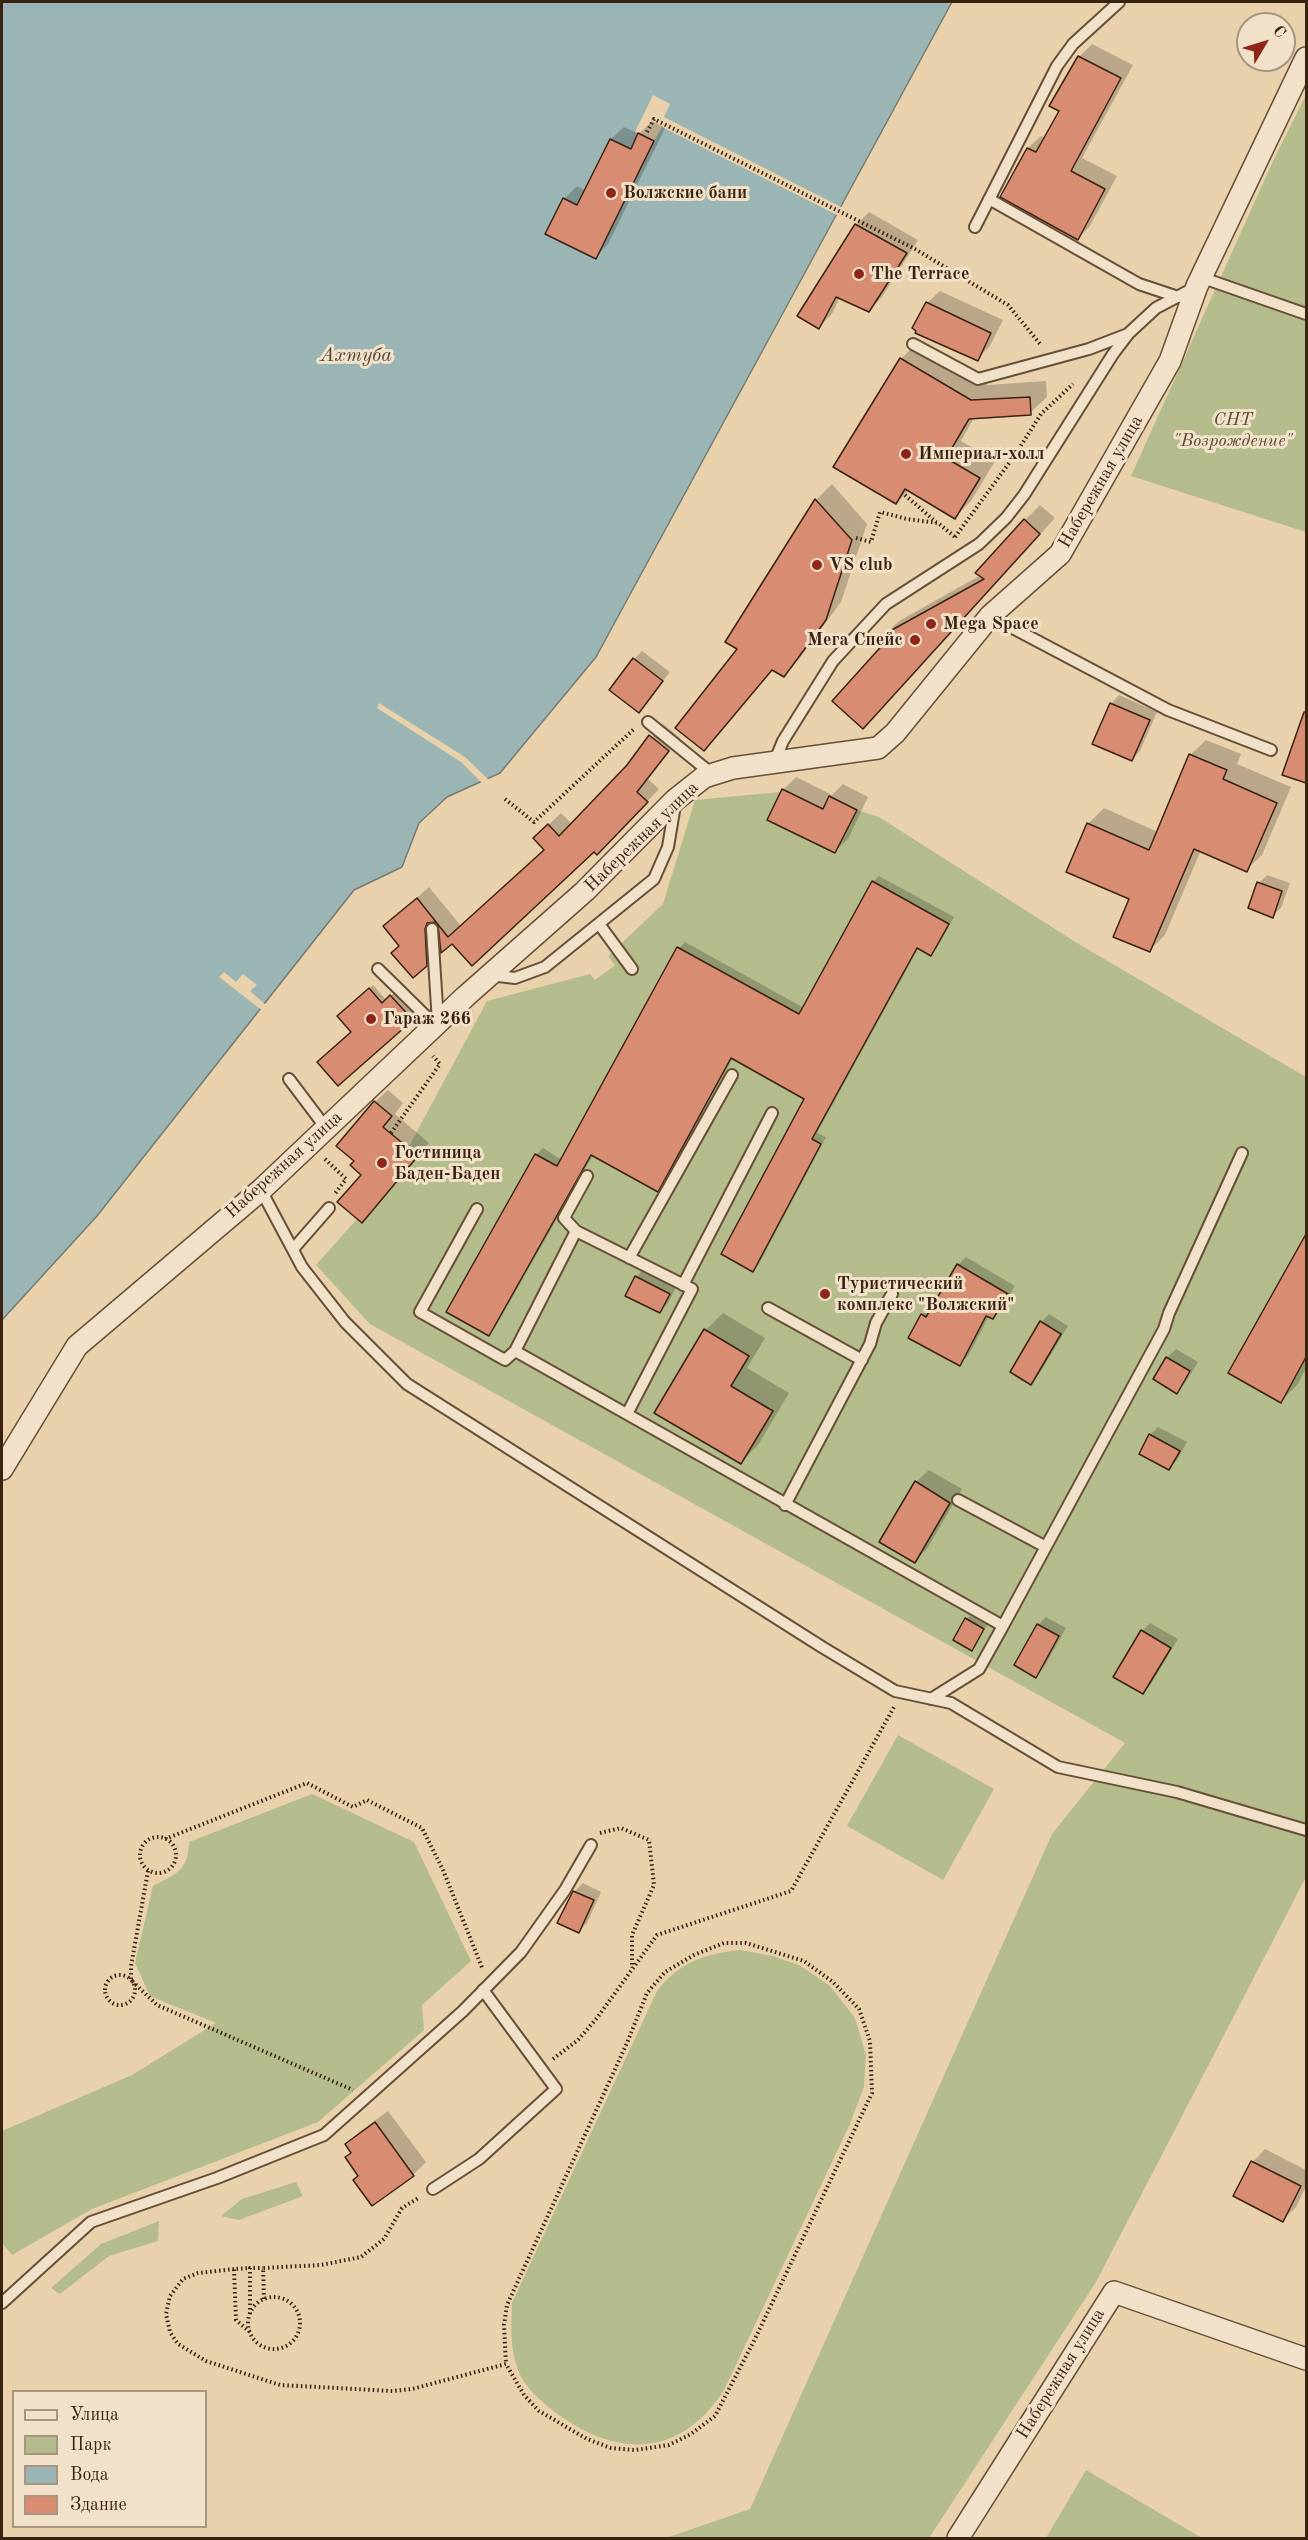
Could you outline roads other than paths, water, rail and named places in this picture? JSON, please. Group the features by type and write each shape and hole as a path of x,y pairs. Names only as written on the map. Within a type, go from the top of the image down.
{"street":[{"name":"Набережная улица","path":"2,1468 77,1346 261,1190 436,1024 585,891 675,800 704,777 733,768 878,748 895,733 990,616 1060,554 1170,361 1200,282 1306,58"},
{"name":"Набережная улица","path":"958,2538 1114,2292 1306,2359"}],"lane":[{"path":"975,227 1057,66 1073,44 1119,2"},
{"path":"989,199 1139,284 1178,297"},
{"path":"774,763 783,741 832,661 886,604 970,550 1006,518 1024,495 1113,354 1129,333 1156,309 1200,282 1306,314"},
{"path":"913,344 978,379 1089,349 1129,333"},
{"path":"990,616 1168,710 1271,750"},
{"path":"648,722 713,775"},
{"path":"490,975 515,978 545,968 654,879 668,847 675,800"},
{"path":"599,924 632,969"},
{"path":"432,929 436,1024"},
{"path":"378,969 436,1024"},
{"path":"629,1258 732,1075"},
{"path":"289,1079 326,1128"},
{"path":"683,1285 772,1113"},
{"path":"931,1699 979,1669 1164,1329 1169,1313 1242,1153"},
{"path":"588,1176 564,1218 576,1230 692,1289 627,1414"},
{"path":"261,1190 294,1248 302,1267 345,1322 407,1384 831,1653 896,1691 951,1703 1058,1767 1177,1792 1306,1830"},
{"path":"294,1248 329,1208"},
{"path":"477,1209 420,1312 506,1360 515,1351 576,1230"},
{"path":"785,1504 862,1360 870,1344 876,1323 892,1294"},
{"path":"768,1308 862,1360"},
{"path":"515,1351 1003,1626"},
{"path":"958,1500 1046,1547"},
{"path":"2,2303 91,2222 217,2178 324,2135 486,1988 521,1952 565,1890 591,1845"},
{"path":"433,2188 479,2159 556,2089 486,1988"}],"water":[{"name":"Ахтуба","path":"2,2 952,2 596,657 500,773 447,797 419,823 402,867 354,890 97,1216 2,1320"}],"place":[{"name":"Волжские бани","path":"611,193"},
{"name":"The Terrace","path":"859,274"},
{"name":"Империал-холл","path":"906,454"},
{"name":"VS club","path":"817,565"},
{"name":"Mega Space","path":"931,624"},
{"name":"Мега Спейс","path":"915,640"},
{"name":"Гараж 266","path":"371,1019"},
{"name":"Гостиница Баден-Баден","path":"382,1163"},
{"name":"Туристический комплекс \"Волжский\"","path":"825,1294"}],"park label":[{"name":"СНТ \"Возрождение\"","path":"1233,430"}]}
